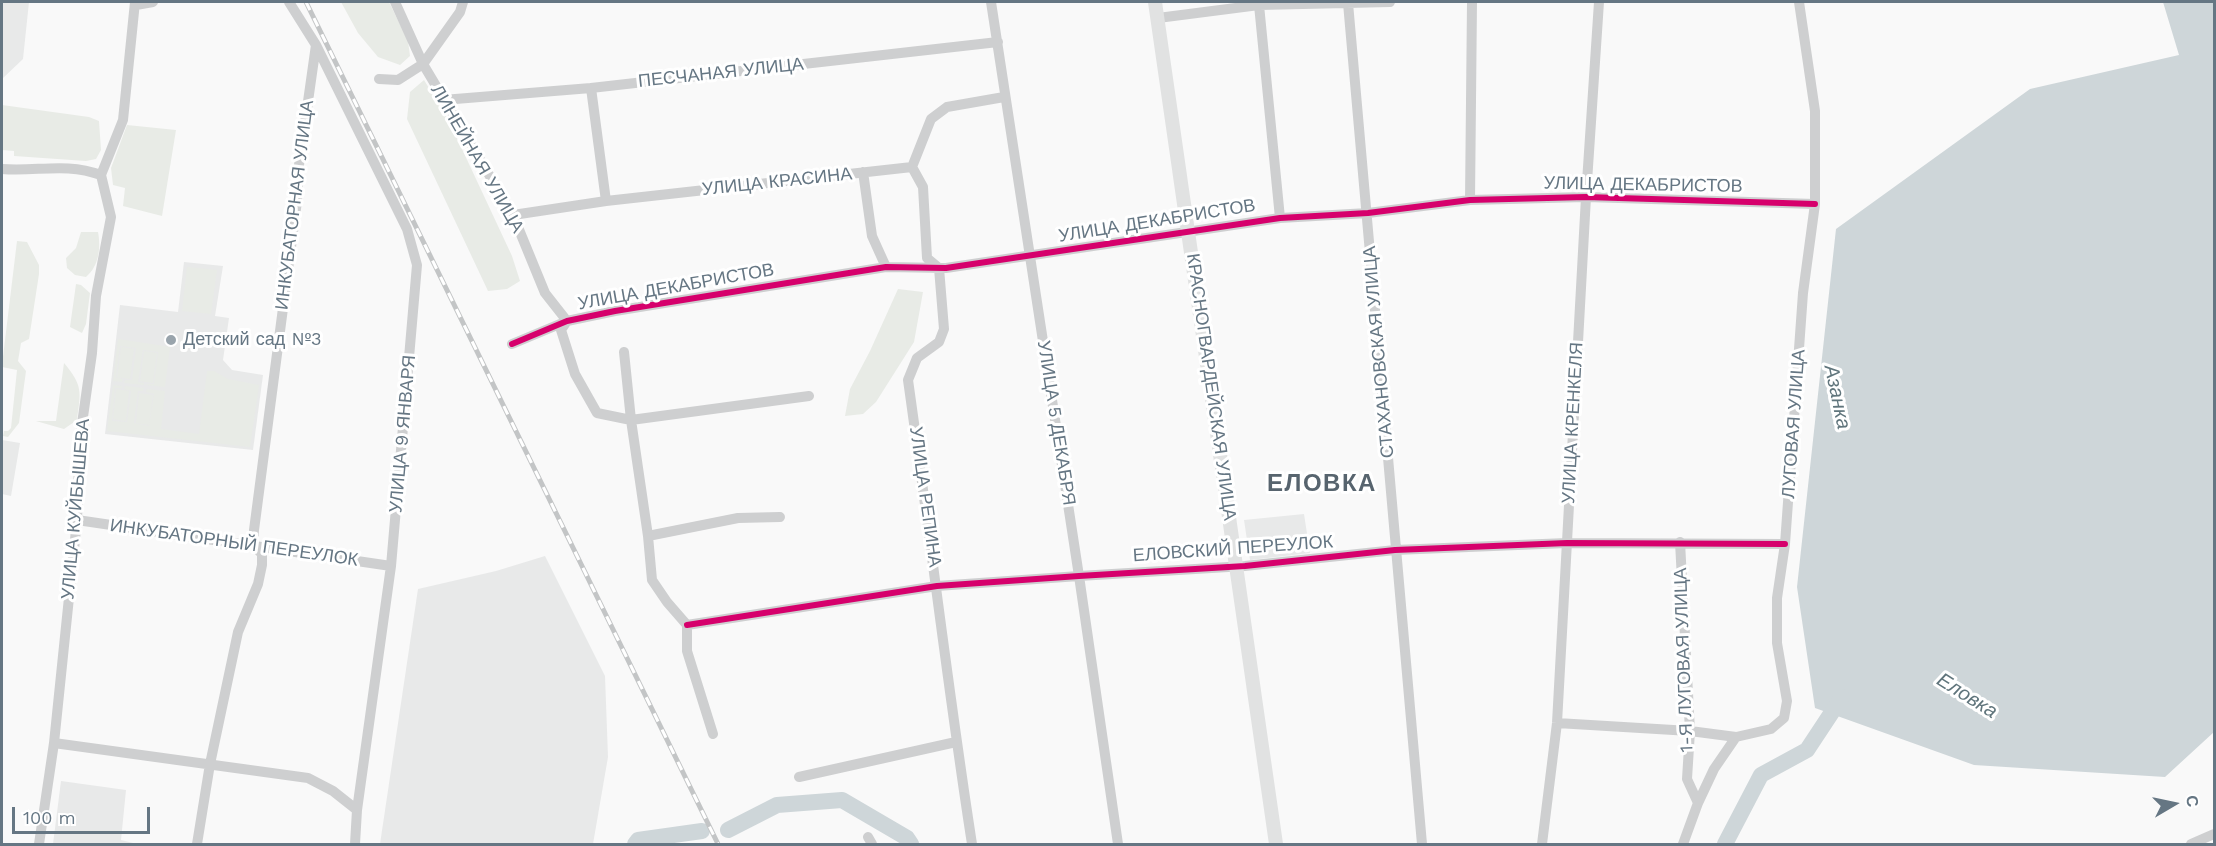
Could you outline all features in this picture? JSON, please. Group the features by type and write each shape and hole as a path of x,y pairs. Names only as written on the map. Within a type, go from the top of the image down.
{"main road":[{"name":"КРАСНОГВАРДЕЙСКАЯ УЛИЦА","path":"1155,2 1276,844"}],"street":[{"path":"2,169 19,170 50,166 86,169 101,175 123,120 136,3 153,2"},
{"path":"288,2 315,45"},
{"name":"ЛИНЕЙНАЯ УЛИЦА","path":"395,2 423,64 513,215 545,294 567,321"},
{"name":"УЛИЦА 5 ДЕКАБРЯ","path":"991,2 1118,844"},
{"path":"1158,18 1259,5 1390,2"},
{"path":"1470,200 1472,2"},
{"name":"УЛИЦА КРЕНКЕЛЯ","path":"1542,844 1557,723 1599,2"},
{"name":"ЛУГОВАЯ УЛИЦА","path":"1736,737 1771,729 1784,718 1787,700 1777,643 1777,598 1785,543 1803,293 1815,204 1815,111 1799,2"},
{"name":"СТАХАНОВСКАЯ УЛИЦА","path":"1348,3 1422,844"},
{"path":"1259,5 1280,218"},
{"path":"378,79 398,80 423,64 462,7"},
{"name":"ПЕСЧАНАЯ УЛИЦА","path":"443,100 591,88 998,42"},
{"name":"ИНКУБАТОРНАЯ УЛИЦА","path":"197,844 210,764 238,632 258,584 262,565 262,554 253,545 315,45"},
{"name":"УЛИЦА 9 ЯНВАРЯ","path":"315,45 407,229 417,265 391,566 357,810 355,844"},
{"path":"591,88 606,201"},
{"path":"939,268 927,258 922,188 912,167 921,140 931,119 947,107 1004,97"},
{"name":"УЛИЦА КРАСИНА","path":"513,215 606,201 912,167"},
{"path":"863,172 872,236 886,267"},
{"name":"УЛИЦА КУЙБЫШЕВА","path":"39,844 54,743 77,520 80,438 92,352 96,296 111,217 101,175"},
{"name":"УЛИЦА ДЕКАБРИСТОВ","path":"512,344 567,321 615,311 886,267 939,268 1280,218 1368,213 1470,200 1586,197 1815,204"},
{"name":"УЛИЦА РЕПИНА","path":"939,268 944,329 939,342 917,358 908,380 938,586 956,742 972,844"},
{"path":"567,321 561,330 575,374 597,412 631,420 809,396"},
{"path":"624,352 652,580 687,625 687,651 713,734"},
{"path":"648,537 738,518 780,517"},
{"name":"ИНКУБАТОРНЫЙ ПЕРЕУЛОК","path":"77,520 391,566"},
{"name":"1-Я ЛУГОВАЯ УЛИЦА","path":"1680,542 1690,730 1687,779 1698,802"},
{"name":"ЕЛОВСКИЙ ПЕРЕУЛОК","path":"687,625 938,586 1236,567 1395,550 1567,543 1785,543"},
{"path":"1557,723 1690,730 1736,737 1714,769 1698,802 1683,844"},
{"path":"799,777 956,742"},
{"path":"54,743 308,778 333,790 357,810"},
{"path":"2191,844 2214,834"}],"shaded area":[{"path":"2,2 29,2 23,59 2,79"},
{"path":"341,2 389,2 408,41 410,56 400,65 378,57 358,33"},
{"path":"424,80 448,119 512,256 520,281 507,289 488,291 407,119 410,92"},
{"path":"2,105 89,117 99,121 101,150 96,159 86,161 14,156 14,151 2,150"},
{"path":"127,125 176,130 162,216 123,206 125,188 113,185 111,168"},
{"path":"81,232 98,232 99,238 99,250 94,268 86,277 75,275 67,268 66,258 76,248"},
{"path":"17,241 27,242 39,265 39,274 29,339 21,343 18,361 26,371 19,423 8,437 3,436 4,431 11,428 17,370 2,367 2,365"},
{"name":"Детский сад №3","path":"184,262 223,266 215,316 229,318 223,360 232,370 263,375 253,450 105,434 120,305 178,312"},
{"path":"187,267 217,270 211,314 182,311"},
{"path":"76,284 81,285 90,293 86,324 82,333 70,327"},
{"path":"898,289 923,292 914,342 876,402 863,414 845,416 850,389"},
{"path":"118,339 170,347 165,387 147,385 154,384 158,352 143,350 138,382 144,385 124,383 125,380 132,380 136,348 120,346 116,377 123,379 122,382 113,381"},
{"path":"121,347 134,349 130,379 117,377"},
{"path":"144,351 157,353 153,383 140,381"},
{"path":"64,363 78,383 80,395 77,420 64,429 36,421 56,421"},
{"path":"207,371 214,371 228,379 259,385 250,447 107,431 113,385 122,386 122,388 115,388 112,421 127,422 131,391 124,389 125,386 144,388 143,391 138,391 134,423 149,426 154,394 146,392 147,389 165,391 161,429 199,434"},
{"path":"116,389 129,391 126,421 113,419"},
{"path":"139,393 153,395 149,425 136,423"},
{"path":"2,440 20,443 11,496 2,494"},
{"path":"1304,514 1310,553 1250,560 1244,520"},
{"path":"545,556 605,676 608,757 593,844 380,844 418,589 496,571"},
{"path":"61,781 126,790 121,840 137,844 53,844"}],"water":[{"name":"Азанка","path":"2163,2 2214,2 2214,732 2165,777 1974,765 1815,708 1797,587 1836,229 2030,89 2179,55"}],"waterway":[{"name":"Еловка","path":"1725,844 1761,775 1807,750 1842,697"},
{"name":"Еловка","path":"728,830 777,805 842,800 907,838 911,844"},
{"name":"Еловка","path":"635,844 638,840 702,831"}],"railway":[{"path":"306,2 718,844"}],"cycle path":[{"path":"512,344 567,321 615,311 886,267 946,268 1280,218 1368,213 1470,200 1586,197 1815,204"},
{"path":"687,625 937,586 1245,566 1395,550 1567,543 1785,544"}],"place":[{"name":"Детский сад №3","path":"171,340"}],"district":[{"name":"ЕЛОВКА","path":"1322,484"}]}
